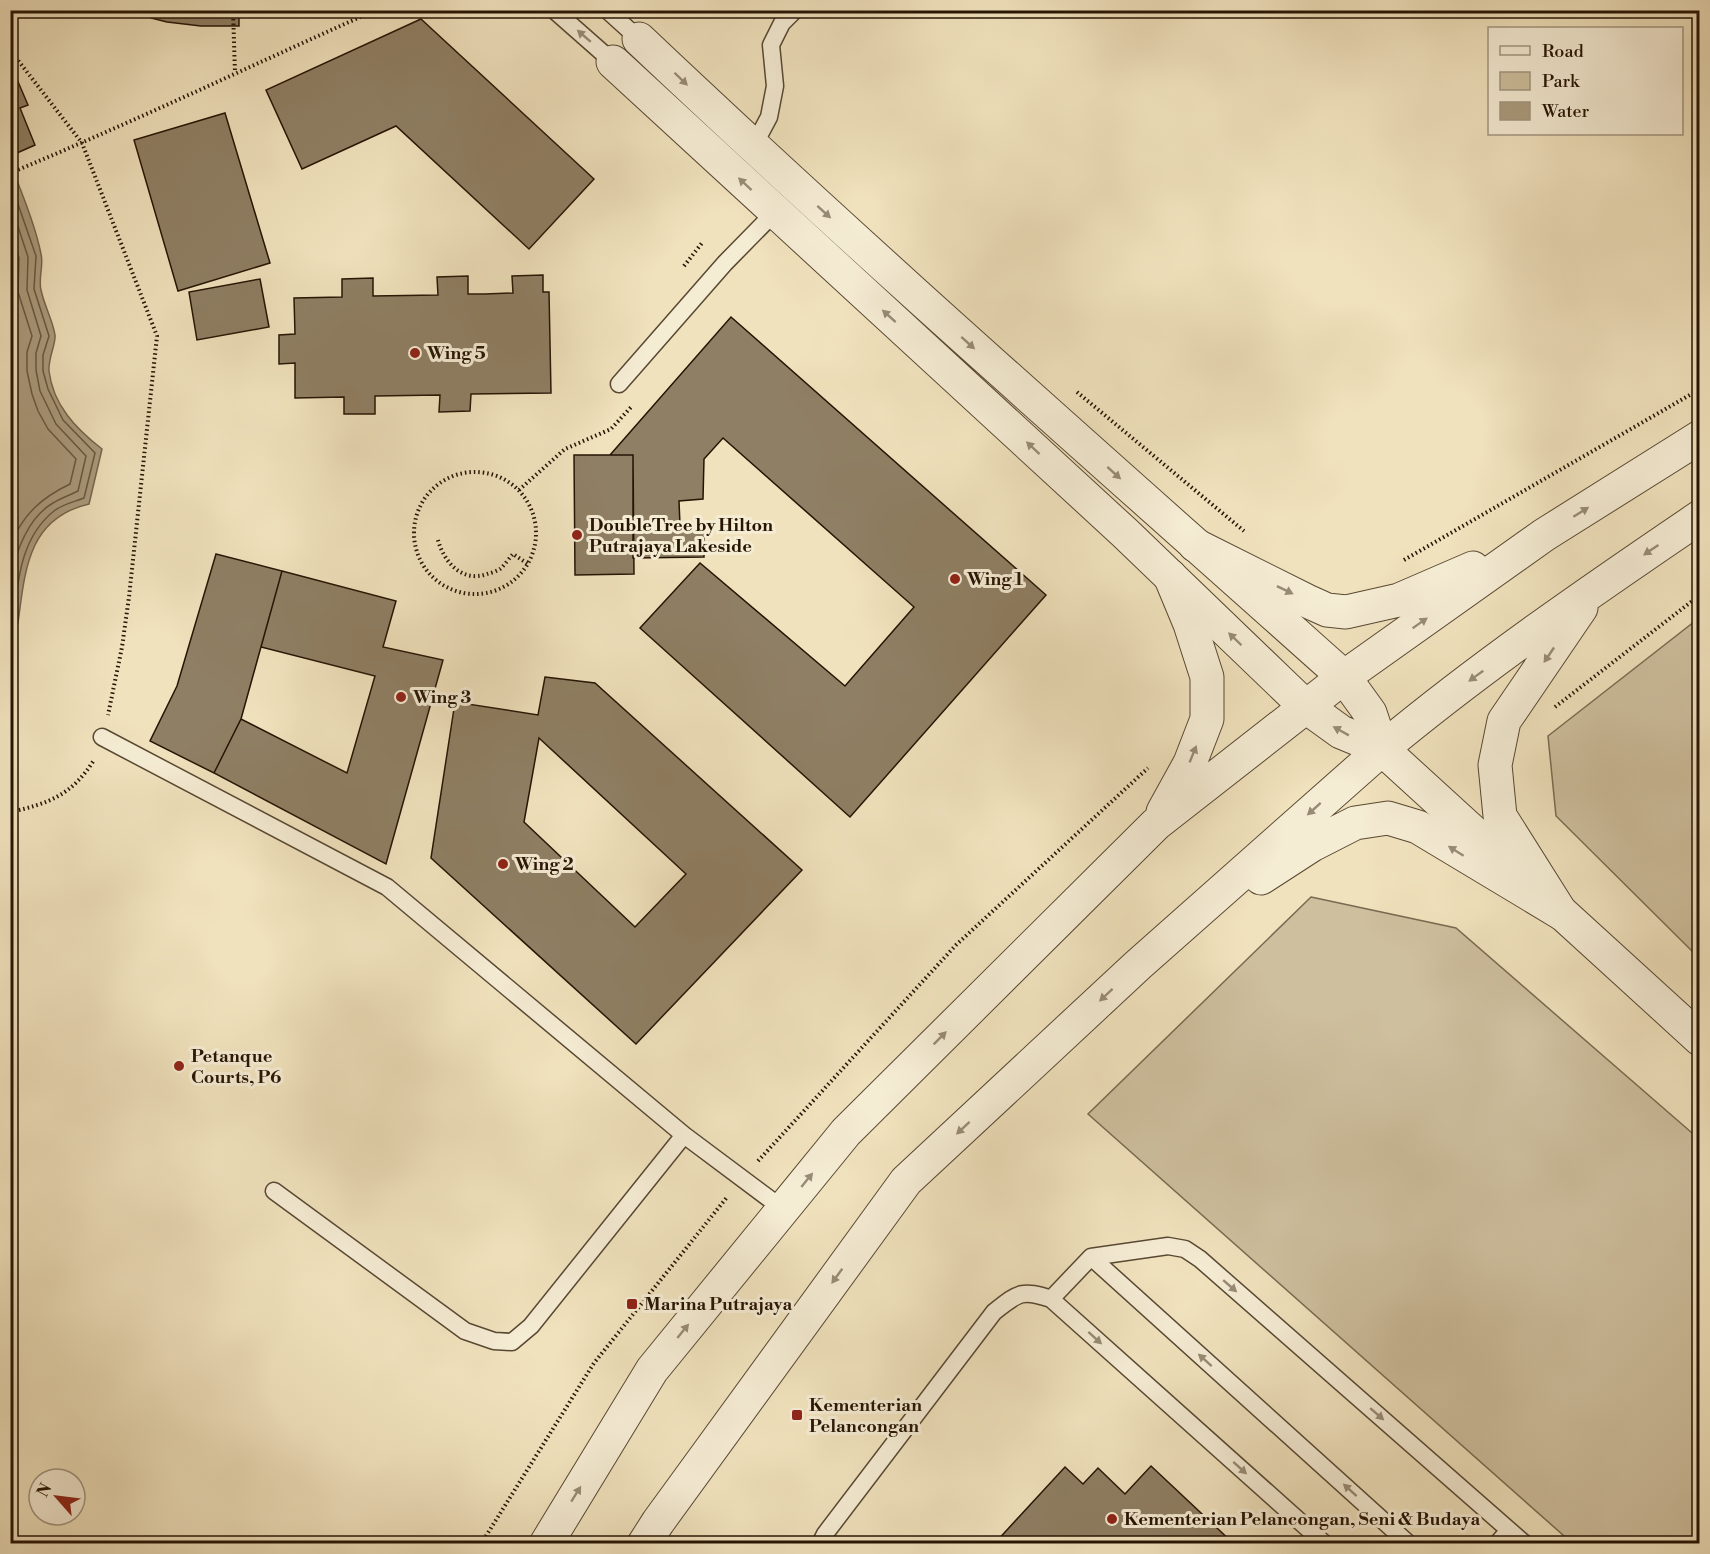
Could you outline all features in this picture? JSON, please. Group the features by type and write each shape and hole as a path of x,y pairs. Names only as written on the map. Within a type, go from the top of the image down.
{"street":[{"path":"639,39 798,189 1344,676 1370,713 1382,749"},
{"path":"613,62 963,383 1170,576 1305,706 1341,732 1382,749 1700,1039"},
{"path":"546,1544 652,1370 846,1132 1156,824 1344,676 1544,536 1700,437"},
{"path":"650,1536 906,1181 1138,965 1382,749 1423,715 1593,590 1700,517"},
{"path":"1195,545 1327,610 1346,612 1399,600 1544,536"},
{"path":"1156,824 1190,763 1207,719 1206,677 1190,624 1170,576"},
{"path":"1561,912 1500,816 1495,765 1504,722 1593,590"},
{"path":"1138,965 1251,885 1312,845 1355,822 1388,818 1418,826 1561,912"}],"lane":[{"path":"554,10 613,62"},
{"path":"607,10 639,39"},
{"path":"753,147 769,117 775,86 771,45 782,23 795,10"},
{"path":"619,384 726,263 798,189"},
{"path":"102,737 387,887 684,1135 783,1209"},
{"path":"274,1191 465,1331 494,1341 512,1342 531,1326 684,1135"},
{"path":"1051,1299 1091,1257 1168,1246 1185,1249 1200,1259 1525,1544"},
{"path":"1091,1257 1409,1544"},
{"path":"820,1544 825,1534 994,1312 1013,1297 1031,1292 1051,1299 1325,1544"},
{"path":"1497,1544 1509,1530"}],"path":[{"path":"233,10 235,73"},
{"path":"10,173 82,143 376,10"},
{"path":"10,50 82,143 158,336 129,597 114,686 102,737 95,758 83,777 66,793 45,803 10,812"},
{"path":"684,267 702,243"},
{"path":"1399,562 1700,389"},
{"path":"1074,390 1247,534"},
{"path":"483,472 503,478 519,490 534,518 536,533 534,549 528,564 515,580 498,590 478,594 458,592 440,583 426,569 417,551 414,531 418,511 429,494 444,480 463,473 483,472"},
{"path":"438,540 441,552 449,565 465,575 481,576 500,570 513,554 528,564"},
{"path":"1552,709 1700,595"}],"green space":[{"path":"1699,618 1699,958 1556,816 1548,736"},
{"path":"1311,897 1456,928 1699,1139 1699,1543 1572,1543 1088,1114"}],"water":[{"path":"11,166 32,221 41,254 41,290 55,335 49,366 51,383 67,415 102,449 89,504 69,511 53,521 33,549 23,584 18,623 11,629"}],"building":[{"path":"153,10 239,10 239,26 201,26 167,22 151,18"},
{"path":"421,19 594,179 529,249 396,126 302,169 266,90"},
{"path":"10,63 28,105 20,108 35,145 10,156"},
{"path":"225,113 270,263 178,291 134,140"},
{"name":"Wing 5","path":"543,275 543,292 549,292 551,393 471,394 470,411 439,412 440,395 375,396 375,414 344,414 344,397 295,398 295,363 279,364 279,335 295,334 294,298 342,297 342,279 373,278 373,296 438,295 437,277 468,276 468,294 485,294 513,293 512,276"},
{"path":"260,279 269,327 197,340 189,292"},
{"name":"Wing 1","path":"731,317 1046,595 850,817 640,628 700,563 845,686 914,607 723,438 704,459 703,499 679,501 680,525 704,524 704,557 633,558 633,455 610,455"},
{"path":"574,455 633,455 634,574 575,575"},
{"path":"216,554 282,571 241,719 214,773 150,741 177,686"},
{"name":"Wing 3","path":"282,571 396,601 383,647 443,660 386,864 214,773 241,719 347,773 375,676 261,647"},
{"name":"Wing 2","path":"545,677 595,683 802,870 636,1044 431,858 455,702 538,715","holes":["539,738 686,874 635,927 524,822"]},
{"name":"Kementerian Pelancongan, Seni & Budaya","path":"1151,1466 1234,1544 994,1544 1065,1467 1083,1484 1098,1468 1125,1494"}],"place":[{"name":"Wing 5","path":"415,353"},
{"name":"DoubleTree by Hilton Putrajaya Lakeside","path":"577,535"},
{"name":"Wing 1","path":"955,579"},
{"name":"Wing 3","path":"401,697"},
{"name":"Wing 2","path":"503,864"},
{"name":"Petanque Courts, P6","path":"179,1066"},
{"name":"Marina Putrajaya","path":"632,1304"},
{"name":"Kementerian Pelancongan","path":"797,1415"},
{"name":"Kementerian Pelancongan, Seni & Budaya","path":"1112,1519"}]}
